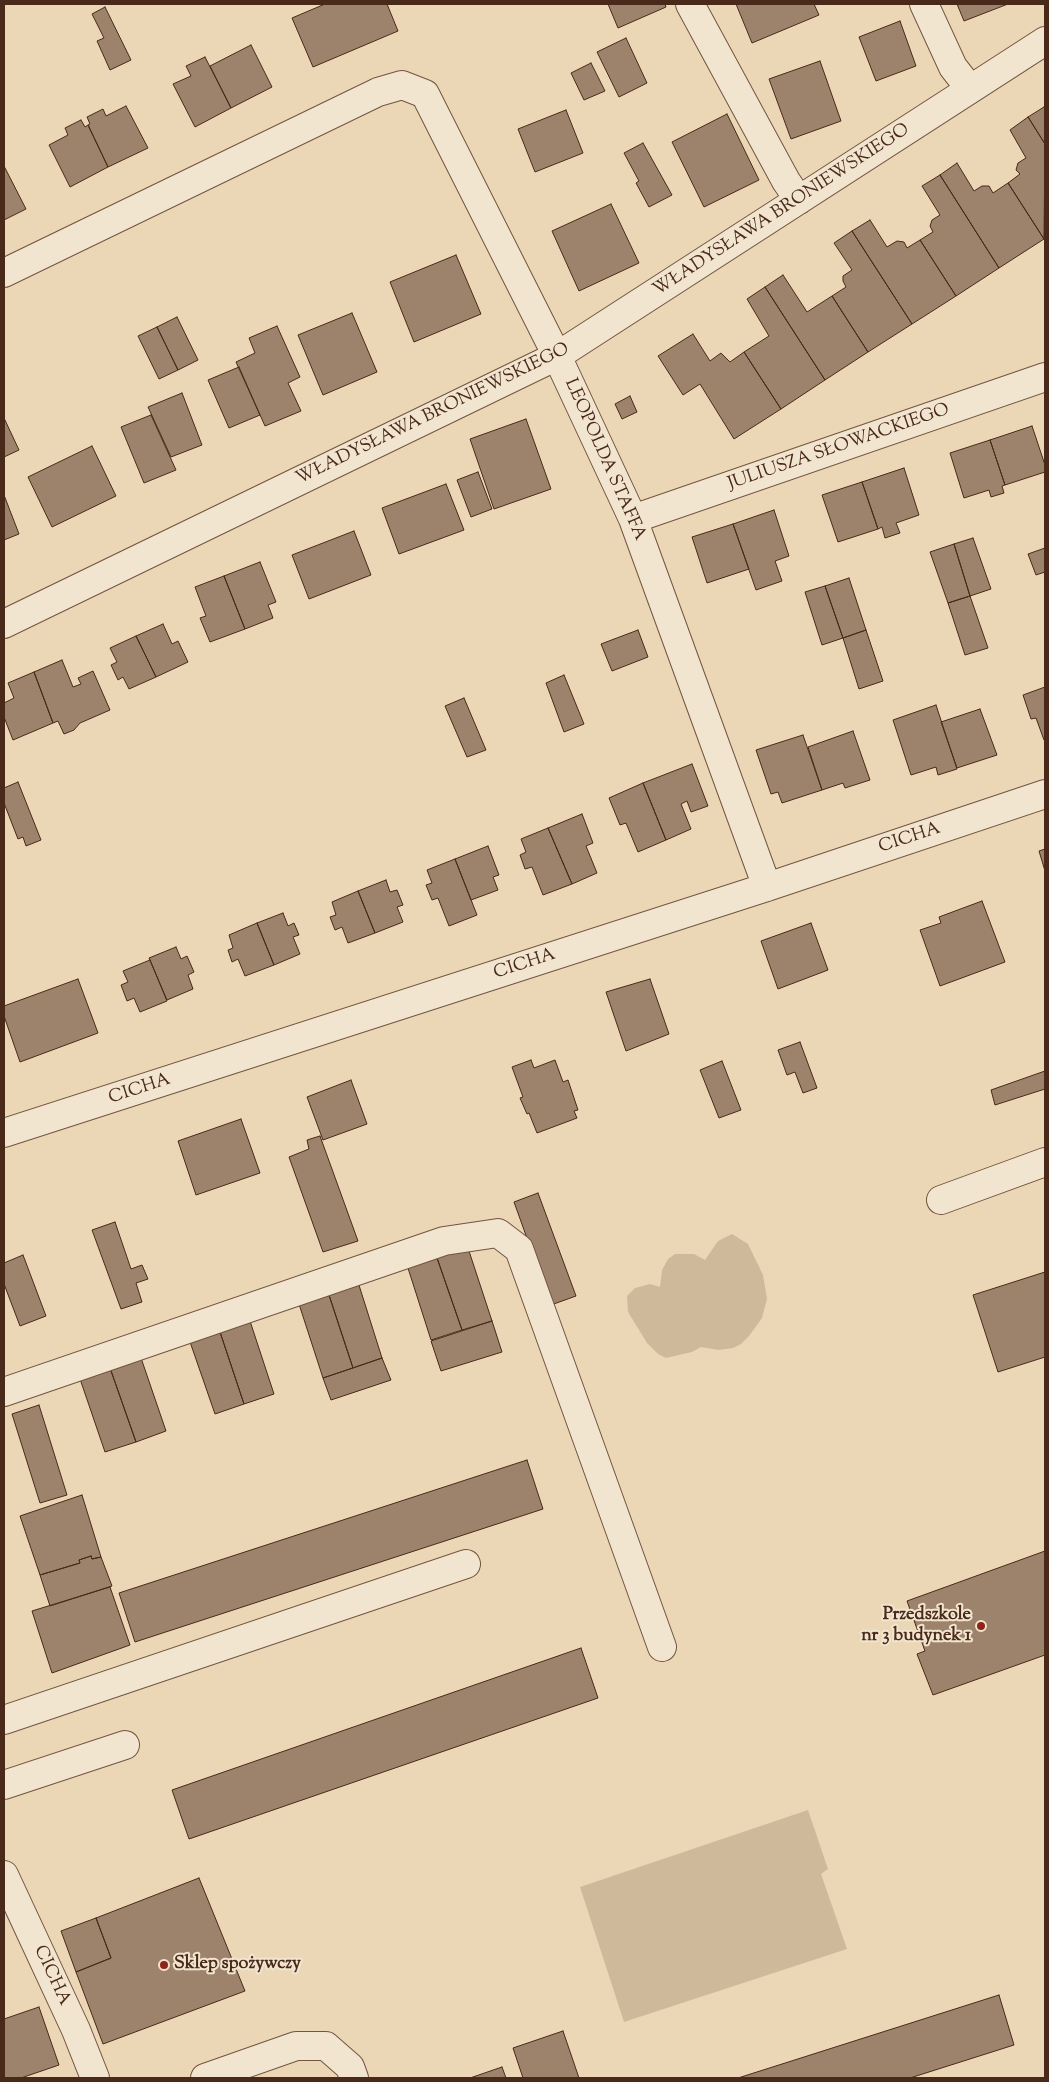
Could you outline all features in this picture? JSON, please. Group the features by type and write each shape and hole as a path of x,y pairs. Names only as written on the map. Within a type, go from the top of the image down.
{"street":[{"path":"690,4 786,180 799,200"},
{"path":"924,4 953,67 970,89"},
{"name":"WŁADYSŁAWA BRONIEWSKIEGO","path":"4,624 557,356 1045,41"},
{"name":"LEOPOLDA STAFFA","path":"4,274 378,92 402,85 425,94 557,356 633,519 767,887"},
{"name":"JULIUSZA SŁOWACKIEGO","path":"633,519 1045,377"},
{"name":"CICHA","path":"4,1134 767,887 1045,794"},
{"path":"941,1200 1045,1162"},
{"path":"4,1392 444,1241 498,1233 519,1249 662,1647"},
{"path":"4,1720 466,1564"},
{"path":"4,1785 126,1745"},
{"name":"CICHA","path":"4,1876 76,2030 95,2078"},
{"path":"204,2078 296,2046 326,2046 350,2067 354,2078"}],"shaded area":[{"path":"732,1234 748,1244 763,1275 767,1299 762,1318 749,1336 741,1344 733,1348 718,1350 701,1347 692,1352 666,1358 658,1354 647,1343 628,1312 627,1296 635,1288 650,1284 660,1287 662,1270 668,1259 675,1254 694,1254 705,1260 718,1241"},
{"path":"808,1810 828,1869 821,1874 847,1949 624,2022 580,1887"}],"building":[{"path":"325,4 387,4 398,31 313,67 292,18"},
{"path":"608,4 665,4 666,7 618,28"},
{"path":"736,4 814,4 819,15 752,43"},
{"path":"957,4 1008,4 964,21"},
{"path":"105,7 131,60 110,70 97,41 104,38 92,14"},
{"path":"900,21 916,66 876,81 859,37"},
{"path":"626,38 647,83 619,97 597,52"},
{"path":"251,45 272,87 231,108 210,66"},
{"path":"205,57 231,108 195,127 173,84 191,76 186,66"},
{"path":"820,61 841,121 791,139 769,79"},
{"path":"591,63 605,91 584,100 571,73"},
{"path":"126,106 148,148 108,167 88,125 90,124 87,117 103,109 106,116"},
{"path":"1044,107 1045,110 1045,144 1028,117"},
{"path":"566,110 583,153 535,172 518,129"},
{"path":"727,114 759,180 704,207 672,142"},
{"path":"1028,117 1045,144 1044,239 1008,183 1020,174 1016,170 1018,163 1026,158 1010,130"},
{"path":"81,120 85,127 88,125 108,167 70,187 49,145 68,135 65,128"},
{"path":"643,143 672,195 649,207 636,183 639,181 624,153"},
{"path":"957,163 974,191 982,186 989,186 993,193 1008,183 1044,239 999,268 940,175"},
{"path":"4,166 26,209 4,220"},
{"path":"940,175 999,268 956,296 920,240 933,232 930,226 932,220 940,215 922,186"},
{"path":"611,204 639,263 579,291 552,231"},
{"path":"870,220 887,247 897,241 904,242 907,248 920,240 956,296 912,324 852,231"},
{"path":"852,231 912,324 868,352 832,296 846,287 843,276 852,270 834,243"},
{"path":"456,255 481,314 414,342 390,282"},
{"path":"783,275 807,312 832,296 868,352 825,380 765,287"},
{"path":"765,287 825,380 781,409 744,352 769,336 747,299"},
{"path":"352,313 377,372 323,395 298,335"},
{"path":"177,317 198,360 178,370 157,327"},
{"path":"277,326 300,377 288,383 301,411 265,426 236,362 255,353 249,338"},
{"path":"157,327 178,370 159,379 138,336"},
{"path":"693,334 710,361 721,353 730,362 744,352 781,409 734,439 700,384 683,395 658,356"},
{"path":"239,367 260,415 229,428 208,380"},
{"path":"182,393 202,445 171,457 148,407"},
{"path":"630,396 637,412 622,419 615,404"},
{"path":"151,415 176,470 144,483 121,427"},
{"path":"4,418 19,450 4,457"},
{"path":"526,419 551,489 494,509 470,439"},
{"path":"1032,426 1045,465 1045,472 1005,485 990,440"},
{"path":"990,440 1005,485 1002,486 1004,493 991,497 989,490 964,498 950,453"},
{"path":"92,446 116,496 52,527 28,477"},
{"path":"904,468 919,515 896,523 900,533 885,538 882,527 878,529 862,482"},
{"path":"478,472 492,509 471,517 457,480"},
{"path":"862,482 878,529 838,542 822,495"},
{"path":"446,484 464,530 399,554 382,508"},
{"path":"4,495 19,534 4,540"},
{"path":"774,510 789,556 775,561 782,581 756,590 733,524"},
{"path":"733,524 749,569 707,583 692,537"},
{"path":"354,531 371,575 309,599 292,555"},
{"path":"973,538 991,589 970,596 954,544"},
{"path":"954,544 970,596 948,603 930,552"},
{"path":"1045,548 1045,572 1036,575 1028,554"},
{"path":"260,562 276,602 268,605 273,618 245,629 224,576"},
{"path":"224,576 245,629 210,642 200,618 206,616 195,587"},
{"path":"849,578 866,630 843,638 825,586"},
{"path":"825,586 843,638 822,645 805,592"},
{"path":"970,596 988,648 965,655 948,603"},
{"path":"163,624 172,644 178,641 188,662 156,677 136,636"},
{"path":"638,630 648,657 612,671 601,644"},
{"path":"866,630 883,681 859,689 843,638"},
{"path":"136,636 156,677 129,689 123,677 118,680 111,665 117,662 110,648"},
{"path":"62,660 73,687 81,684 78,678 93,671 110,710 80,723 74,730 64,734 58,721 53,723 34,672"},
{"path":"34,672 53,723 13,740 4,717 4,703 14,698 8,683"},
{"path":"564,675 584,724 564,732 546,683"},
{"path":"1045,687 1044,740 1036,718 1031,719 1023,695"},
{"path":"464,698 486,750 467,757 445,706"},
{"path":"936,705 957,769 938,775 936,767 911,775 893,720"},
{"path":"980,709 997,755 957,768 941,722"},
{"path":"853,731 870,780 845,788 843,783 822,790 808,747"},
{"path":"803,735 822,790 782,803 778,792 771,794 756,750"},
{"path":"692,764 708,806 691,812 687,801 681,804 691,829 666,840 643,783"},
{"path":"18,782 41,840 26,846 23,837 18,839 4,803 4,788"},
{"path":"643,783 666,840 638,852 626,823 620,825 609,798"},
{"path":"582,814 593,843 586,846 597,873 572,884 548,828"},
{"path":"548,828 572,884 543,895 532,867 525,869 520,855 526,852 521,839"},
{"path":"488,846 499,875 493,877 498,890 471,900 455,859"},
{"path":"1045,849 1045,871 1039,851"},
{"path":"455,859 477,915 449,926 438,898 432,900 426,885 432,883 427,870"},
{"path":"386,880 390,892 397,890 403,905 397,907 403,922 375,933 358,891"},
{"path":"358,891 375,933 348,943 342,927 335,930 330,917 336,915 332,902"},
{"path":"982,901 1005,962 940,986 920,930 941,923 939,917"},
{"path":"283,913 288,926 294,923 299,935 293,937 300,954 274,965 257,923"},
{"path":"257,923 274,965 245,976 238,959 232,962 228,950 233,948 229,935"},
{"path":"811,923 828,970 778,989 761,941"},
{"path":"176,947 181,959 187,956 194,972 188,975 193,989 167,1000 149,958"},
{"path":"150,960 167,1001 140,1012 134,998 127,1001 121,985 128,982 123,971"},
{"path":"78,979 98,1033 20,1062 4,1016 4,1006"},
{"path":"650,979 669,1034 626,1051 606,992"},
{"path":"800,1042 817,1088 803,1093 795,1072 787,1075 778,1050"},
{"path":"531,1060 534,1068 555,1060 563,1082 568,1080 578,1110 574,1111 577,1118 537,1133 529,1113 527,1114 520,1098 523,1097 512,1067"},
{"path":"722,1061 741,1110 719,1118 700,1070"},
{"path":"1045,1071 1045,1089 995,1105 991,1090"},
{"path":"351,1080 367,1124 323,1140 307,1097"},
{"path":"241,1119 260,1173 196,1195 178,1141"},
{"path":"320,1136 358,1241 323,1252 289,1157 309,1149 307,1140"},
{"path":"538,1193 576,1296 551,1305 514,1202"},
{"path":"115,1222 131,1269 142,1265 148,1279 136,1283 142,1302 121,1309 92,1230"},
{"path":"467,1245 492,1321 462,1330 436,1255"},
{"path":"23,1255 46,1316 20,1326 4,1284 4,1263"},
{"path":"436,1255 462,1330 431,1340 407,1265"},
{"path":"1045,1272 1045,1357 998,1372 973,1295"},
{"path":"358,1282 382,1358 353,1368 328,1292"},
{"path":"328,1292 353,1368 323,1378 298,1301"},
{"path":"249,1318 274,1394 244,1404 219,1329"},
{"path":"492,1321 502,1352 441,1371 431,1341"},
{"path":"219,1329 244,1404 215,1414 189,1339"},
{"path":"140,1355 166,1431 136,1442 109,1365"},
{"path":"382,1358 391,1380 331,1400 323,1378"},
{"path":"109,1365 136,1442 105,1452 79,1376"},
{"path":"39,1405 67,1495 40,1503 12,1414"},
{"path":"527,1460 543,1509 135,1642 119,1593"},
{"path":"82,1495 101,1557 92,1559 91,1556 79,1560 80,1563 40,1575 20,1516"},
{"name":"Przedszkole nr 3 budynek 1","path":"1045,1551 1045,1655 933,1695 917,1654 925,1651 907,1601"},
{"path":"91,1556 92,1559 101,1557 112,1586 50,1606 40,1575 80,1563 79,1560"},
{"path":"110,1587 130,1645 52,1673 32,1611"},
{"path":"581,1648 598,1698 189,1839 172,1790"},
{"name":"Sklep spożywczy","path":"199,1878 245,1991 103,2044 76,1972 111,1958 96,1918"},
{"path":"96,1918 111,1958 76,1972 61,1931"},
{"path":"999,1995 1014,2045 910,2078 738,2078"},
{"path":"39,2007 59,2065 21,2078 4,2078 4,2019"},
{"path":"563,2031 579,2078 523,2078 513,2048"},
{"path":"502,2067 506,2078 470,2078"}],"place":[{"name":"Przedszkole nr 3 budynek 1","path":"981,1626"},
{"name":"Sklep spożywczy","path":"164,1965"}]}
